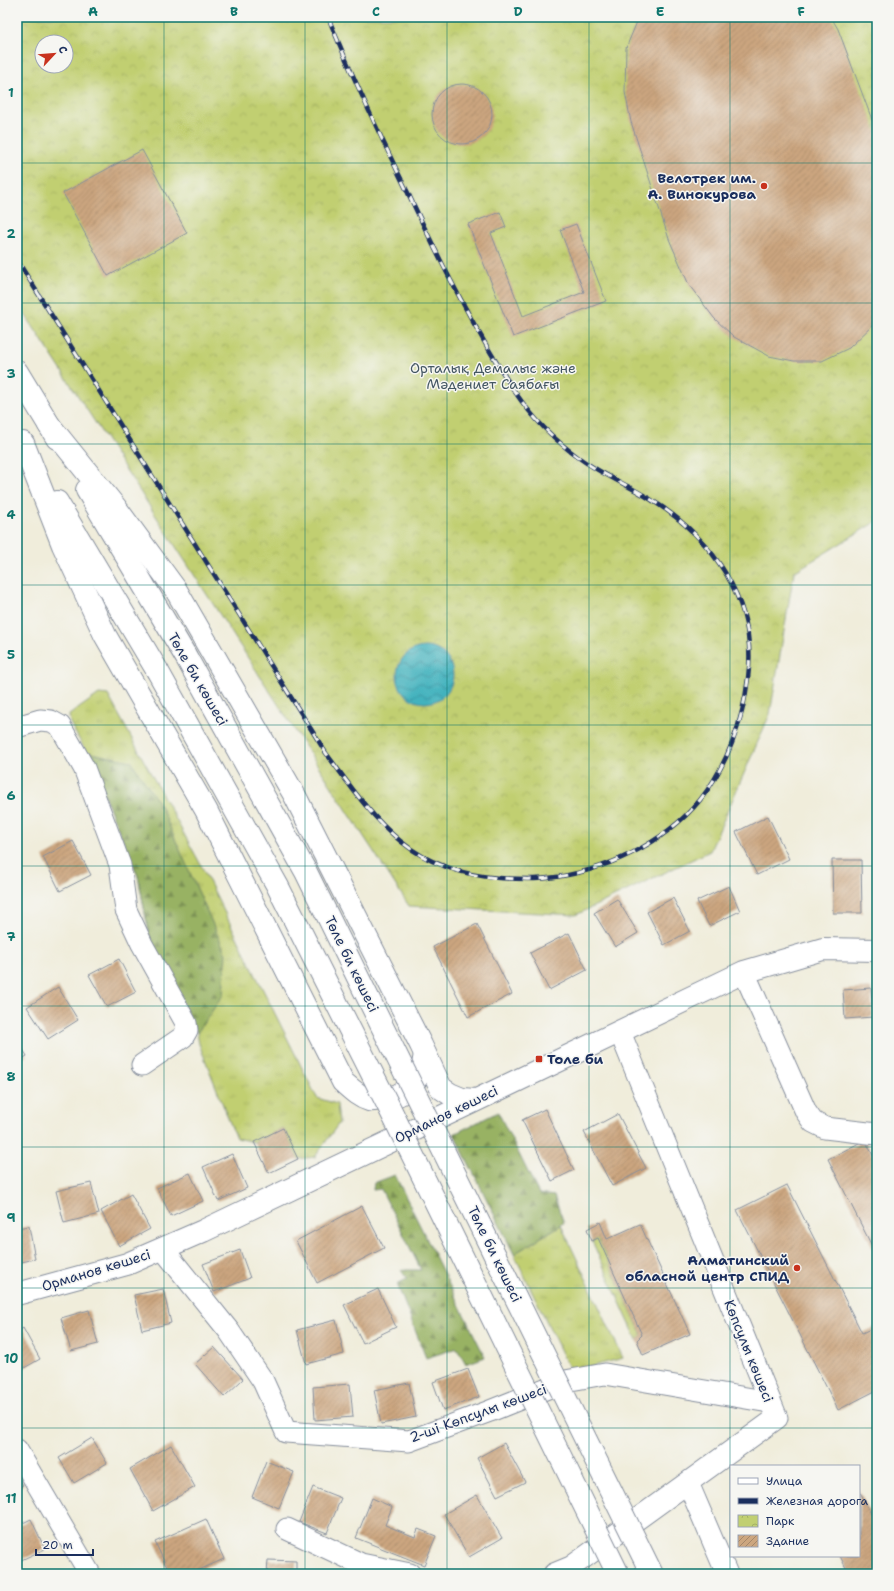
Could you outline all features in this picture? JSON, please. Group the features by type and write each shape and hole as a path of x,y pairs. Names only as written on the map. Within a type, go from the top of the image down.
{"main road":[{"name":"Төле би көшесі","path":"17,372 185,655 306,872 652,1574"},
{"path":"49,425 116,508 176,590 295,796 441,1088 462,1099 475,1100"},
{"path":"20,438 63,544 105,635 206,810 343,1082 355,1093 370,1100 391,1098 406,1090 416,1080 424,1066 425,1054"},
{"path":"20,438 157,670 277,885 388,1105 618,1574"},
{"name":"Орманов көшесі","path":"17,1294 127,1264 162,1249 336,1168 744,972 823,949 877,950"}],"street":[{"path":"17,727 40,720 51,721 60,726 75,752 84,768 120,865 126,910 142,944 186,1023 187,1030 183,1037 142,1064"},
{"path":"744,972 806,1112 812,1122 825,1128 877,1134"},
{"name":"Көпсулы көшесі","path":"554,1574 571,1567 777,1418 769,1402 620,1032"},
{"name":"2-ші Көпсулы көшесі","path":"162,1249 229,1331 263,1381 286,1432 409,1441 490,1411 565,1380 605,1374 769,1402"},
{"path":"17,1450 90,1574"},
{"path":"688,1483 727,1574"},
{"path":"287,1529 361,1564 410,1574"}],"green space":[{"name":"Орталық Демалыс және Мәдениет Саябағы","path":"17,17 877,17 877,521 794,572 770,714 710,851 576,915 409,906 17,302"},
{"path":"99,694 108,695 202,867 317,1098 337,1104 339,1123 315,1157 298,1159 283,1128 254,1142 236,1138 199,1044 197,1033 150,939 138,876 86,752 70,723 69,715"},
{"path":"86,752 131,761 160,805 226,954 223,995 197,1033 150,939 138,876"},
{"path":"498,1112 539,1194 554,1196 564,1223 514,1254 454,1134"},
{"path":"395,1175 485,1357 466,1364 457,1348 426,1358 397,1284 407,1279 401,1270 421,1270 381,1189 373,1190 374,1183"},
{"path":"561,1225 623,1358 571,1372 514,1254"},
{"path":"598,1238 642,1335 637,1340 592,1241"}],"water":[{"path":"425,647 436,649 445,655 451,664 453,675 451,686 445,695 436,701 425,703 414,701 405,695 399,686 397,675 399,664 405,655 414,649"}],"building":[{"name":"Велотрек им. А. Винокурова","path":"639,17 831,17 838,29 877,133 877,321 849,348 822,361 794,361 769,356 734,337 714,318 689,285 669,239 631,122 625,92 626,48"},
{"path":"456,84 468,84 479,89 487,97 492,108 490,126 479,139 468,144 456,144 445,139 437,131 432,120 432,108 437,97 445,89"},
{"path":"142,150 187,233 108,276 63,193"},
{"path":"500,212 506,227 491,233 523,316 584,292 560,230 576,224 606,301 513,337 468,224"},
{"path":"768,816 789,859 757,875 736,832"},
{"path":"73,841 91,875 60,891 43,857"},
{"path":"832,860 861,860 862,913 833,913"},
{"path":"729,886 740,911 709,926 697,901"},
{"path":"673,898 690,931 664,945 647,912"},
{"path":"617,899 638,933 615,947 594,913"},
{"path":"477,924 512,994 468,1017 433,947"},
{"path":"569,933 587,970 549,990 530,953"},
{"path":"119,959 136,992 107,1007 89,975"},
{"path":"58,987 78,1020 48,1039 27,1007"},
{"path":"871,988 873,1017 845,1019 843,990"},
{"path":"17,1040 27,1056 17,1062"},
{"path":"545,1109 574,1170 552,1181 522,1120"},
{"path":"618,1114 646,1168 612,1186 584,1132"},
{"path":"283,1128 298,1159 269,1173 254,1142"},
{"path":"865,1140 877,1163 877,1256 828,1159"},
{"path":"232,1154 247,1188 218,1201 203,1167"},
{"path":"190,1173 203,1201 171,1216 157,1188"},
{"path":"91,1183 99,1214 64,1223 56,1191"},
{"name":"Алматинский обласной центр СПИД","path":"787,1185 862,1333 877,1326 877,1390 838,1410 737,1210"},
{"path":"131,1194 150,1229 119,1246 101,1211"},
{"path":"362,1206 384,1248 317,1283 296,1241"},
{"path":"600,1222 607,1239 640,1224 690,1334 643,1355 637,1340 642,1335 598,1238 592,1241 587,1229"},
{"path":"29,1226 35,1259 17,1263 17,1228"},
{"path":"240,1250 250,1278 214,1292 203,1264"},
{"path":"163,1289 171,1323 142,1330 134,1295"},
{"path":"378,1289 396,1327 363,1343 344,1305"},
{"path":"89,1310 98,1344 71,1351 61,1318"},
{"path":"336,1320 344,1354 306,1364 297,1330"},
{"path":"23,1328 40,1359 17,1372 17,1332"},
{"path":"214,1347 243,1379 224,1397 195,1364"},
{"path":"468,1369 479,1397 443,1410 433,1382"},
{"path":"409,1383 416,1417 381,1424 374,1390"},
{"path":"350,1384 353,1417 315,1420 313,1387"},
{"path":"92,1438 107,1463 74,1483 59,1458"},
{"path":"504,1443 525,1482 497,1496 477,1458"},
{"path":"171,1445 195,1487 153,1511 130,1469"},
{"path":"266,1461 294,1472 279,1508 252,1497"},
{"path":"17,1476 23,1485 17,1488"},
{"path":"313,1487 341,1498 327,1533 299,1522"},
{"path":"860,1492 877,1526 877,1574 849,1574 840,1557 860,1557"},
{"path":"477,1495 502,1538 469,1557 444,1514"},
{"path":"372,1498 392,1507 385,1525 415,1537 418,1529 436,1536 424,1565 356,1538"},
{"path":"31,1519 45,1549 17,1562 17,1526"},
{"path":"206,1519 224,1559 190,1574 170,1574 155,1542"},
{"path":"268,1560 296,1561 296,1574 267,1574"}],"railway":[{"path":"17,260 326,753 361,800 378,820 397,838 417,853 440,865 467,873 499,878 536,879 569,875 611,862 632,853 669,830 685,816 710,787 726,758 738,727 746,694 749,650 746,623 738,598 726,575 711,553 693,533 673,515 650,499 595,469 560,443 528,410 515,392 472,320 433,246 367,107 328,17"}],"place":[{"name":"Велотрек им. А. Винокурова","path":"764,186"},
{"name":"Толе би","path":"539,1059"},
{"name":"Алматинский обласной центр СПИД","path":"797,1268"}]}
